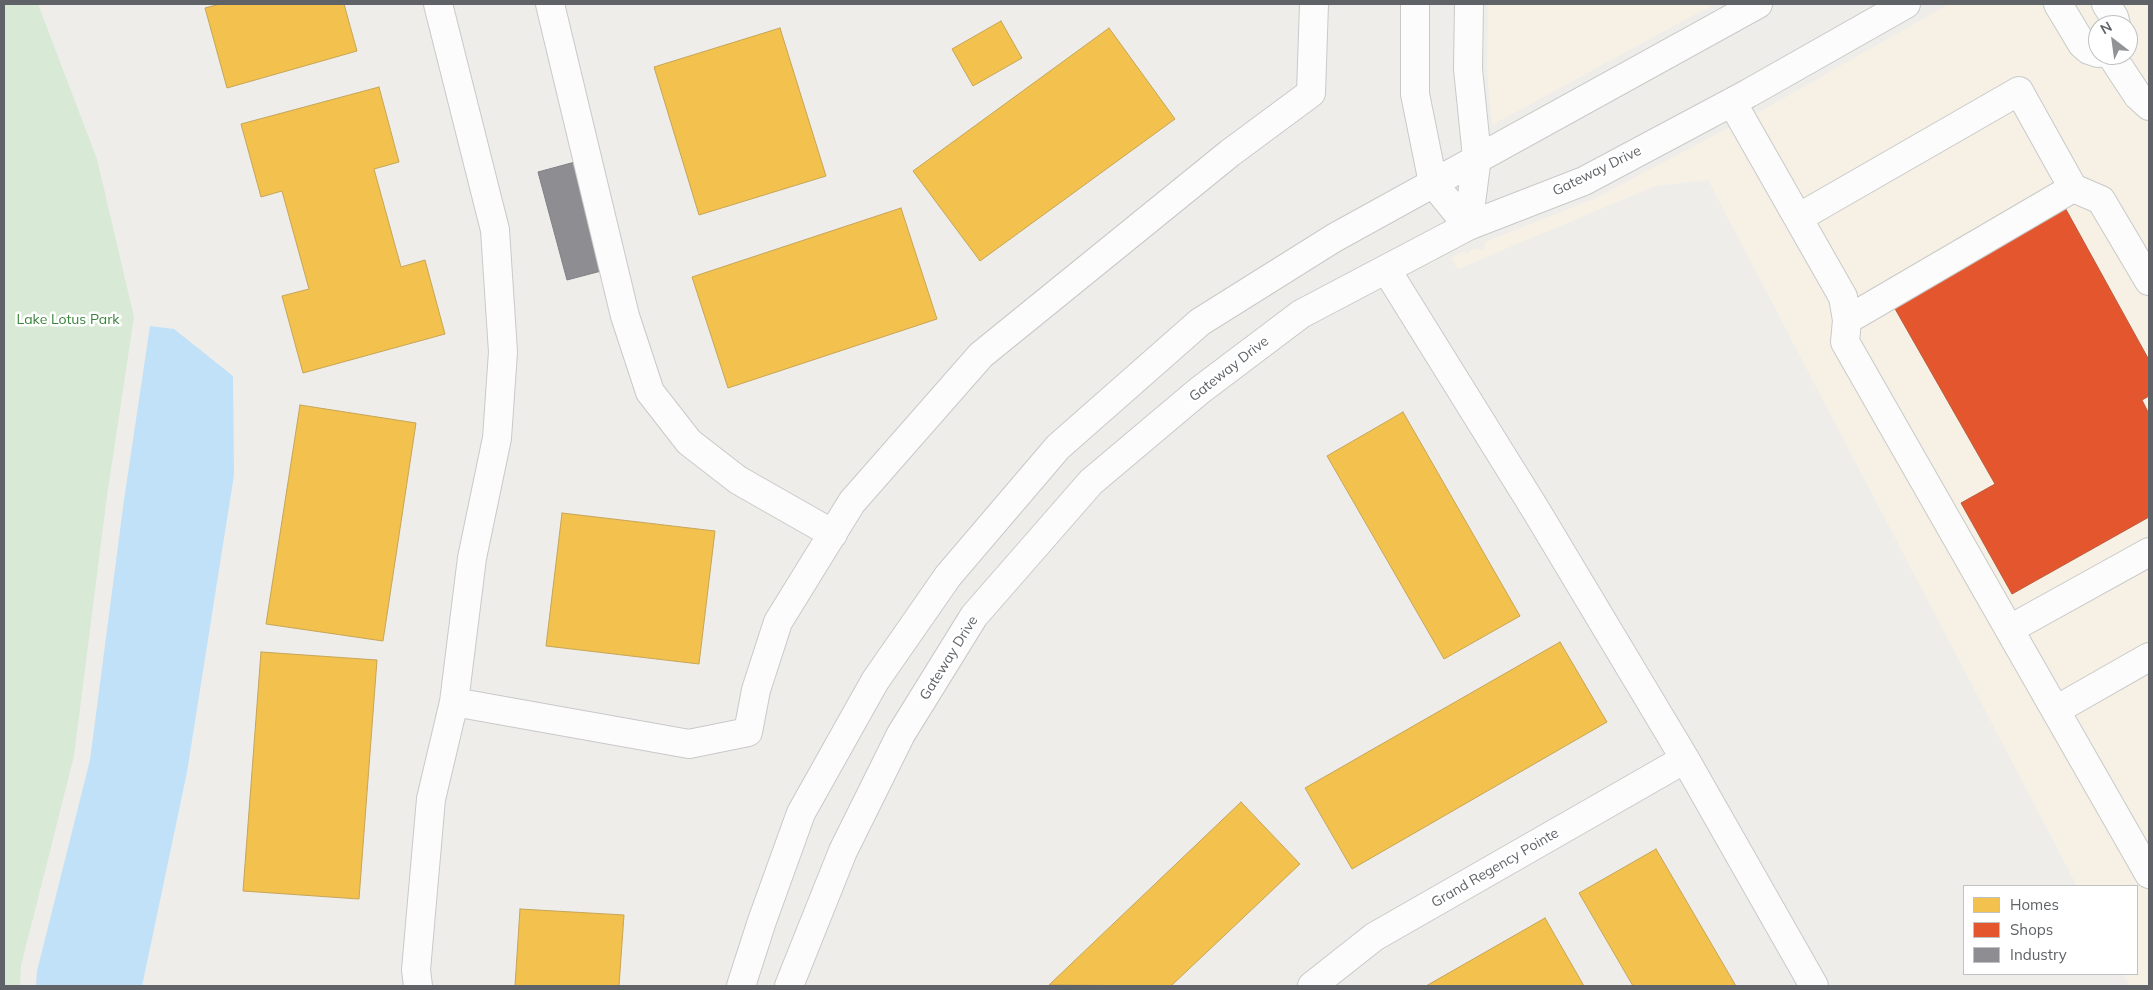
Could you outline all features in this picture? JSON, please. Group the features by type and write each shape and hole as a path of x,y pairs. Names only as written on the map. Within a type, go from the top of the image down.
{"street":[{"path":"418,986 416,970 431,798 454,702 472,558 497,438 503,352 495,230 438,4"},
{"path":"550,4 625,316 650,392 688,442 738,480 832,534"},
{"path":"454,702 689,744 748,732 756,690 778,622 852,502 981,355 1230,153 1311,93 1314,4"},
{"path":"1415,4 1416,94 1433,183 1468,226"},
{"path":"1468,226 1477,157 1468,69 1469,4"},
{"path":"740,986 801,813 875,681 948,576 1058,447 1200,322 1334,238 1477,157 1758,4"},
{"name":"Gateway Drive","path":"788,986 843,851 901,734 974,616 1091,482 1199,391 1301,314 1468,226 1584,181 1732,102 1906,4"},
{"path":"2058,4 2082,44 2088,49"},
{"path":"2106,4 2113,15"},
{"path":"2118,65 2138,96 2149,106"},
{"path":"1798,218 2019,91 2073,188 2101,200 2149,281"},
{"path":"1732,102 1843,298 1847,320 1845,342 2149,874"},
{"path":"1847,320 2073,188"},
{"path":"1386,269 1537,512 1685,759 1814,986"},
{"path":"2010,629 2149,552"},
{"path":"2056,710 2149,658"},
{"name":"Grand Regency Pointe","path":"1312,986 1374,937 1685,759"}],"shaded area":[{"path":"1488,4 1714,4 1492,125 1487,70"},
{"path":"1949,4 2149,4 2149,986 2130,986 2124,975 2138,975 2138,885 2076,885 1708,180 1655,186 1458,269 1451,258 1464,251 1467,254 1474,248 1484,251 1485,242 1594,199 1759,112"}],"green space":[{"name":"Lake Lotus Park","path":"4,4 38,4 97,159 134,317 107,496 74,756 21,966 20,986 4,986"}],"water":[{"path":"150,326 174,329 233,376 234,475 187,772 142,986 36,986 37,971 90,760 124,500"}],"building: Homes":[{"path":"220,4 344,4 357,51 227,88 205,8"},
{"path":"1001,21 1022,58 973,86 952,49"},
{"path":"780,28 826,176 699,215 654,67"},
{"path":"1109,28 1175,119 980,261 913,171"},
{"path":"379,87 399,162 374,169 401,267 425,260 445,334 303,373 282,296 309,289 282,191 261,197 241,124"},
{"path":"901,208 937,319 728,388 692,277"},
{"path":"300,405 416,423 383,641 266,624"},
{"path":"1403,412 1520,616 1444,659 1327,456"},
{"path":"562,513 715,531 699,664 546,646"},
{"path":"1560,642 1607,722 1352,869 1305,788"},
{"path":"261,652 377,660 359,899 243,891"},
{"path":"1241,802 1300,864 1171,986 1049,985"},
{"path":"1656,849 1736,986 1633,986 1579,893"},
{"path":"520,909 624,915 619,986 515,986"},
{"path":"1545,918 1584,986 1426,986"}],"building: Shops":[{"path":"2063,204 2149,360 2149,396 2142,400 2149,414 2149,517 2012,594 1961,503 1995,484 1890,300"}],"building: Industry":[{"path":"575,162 605,270 567,280 538,172"}]}
